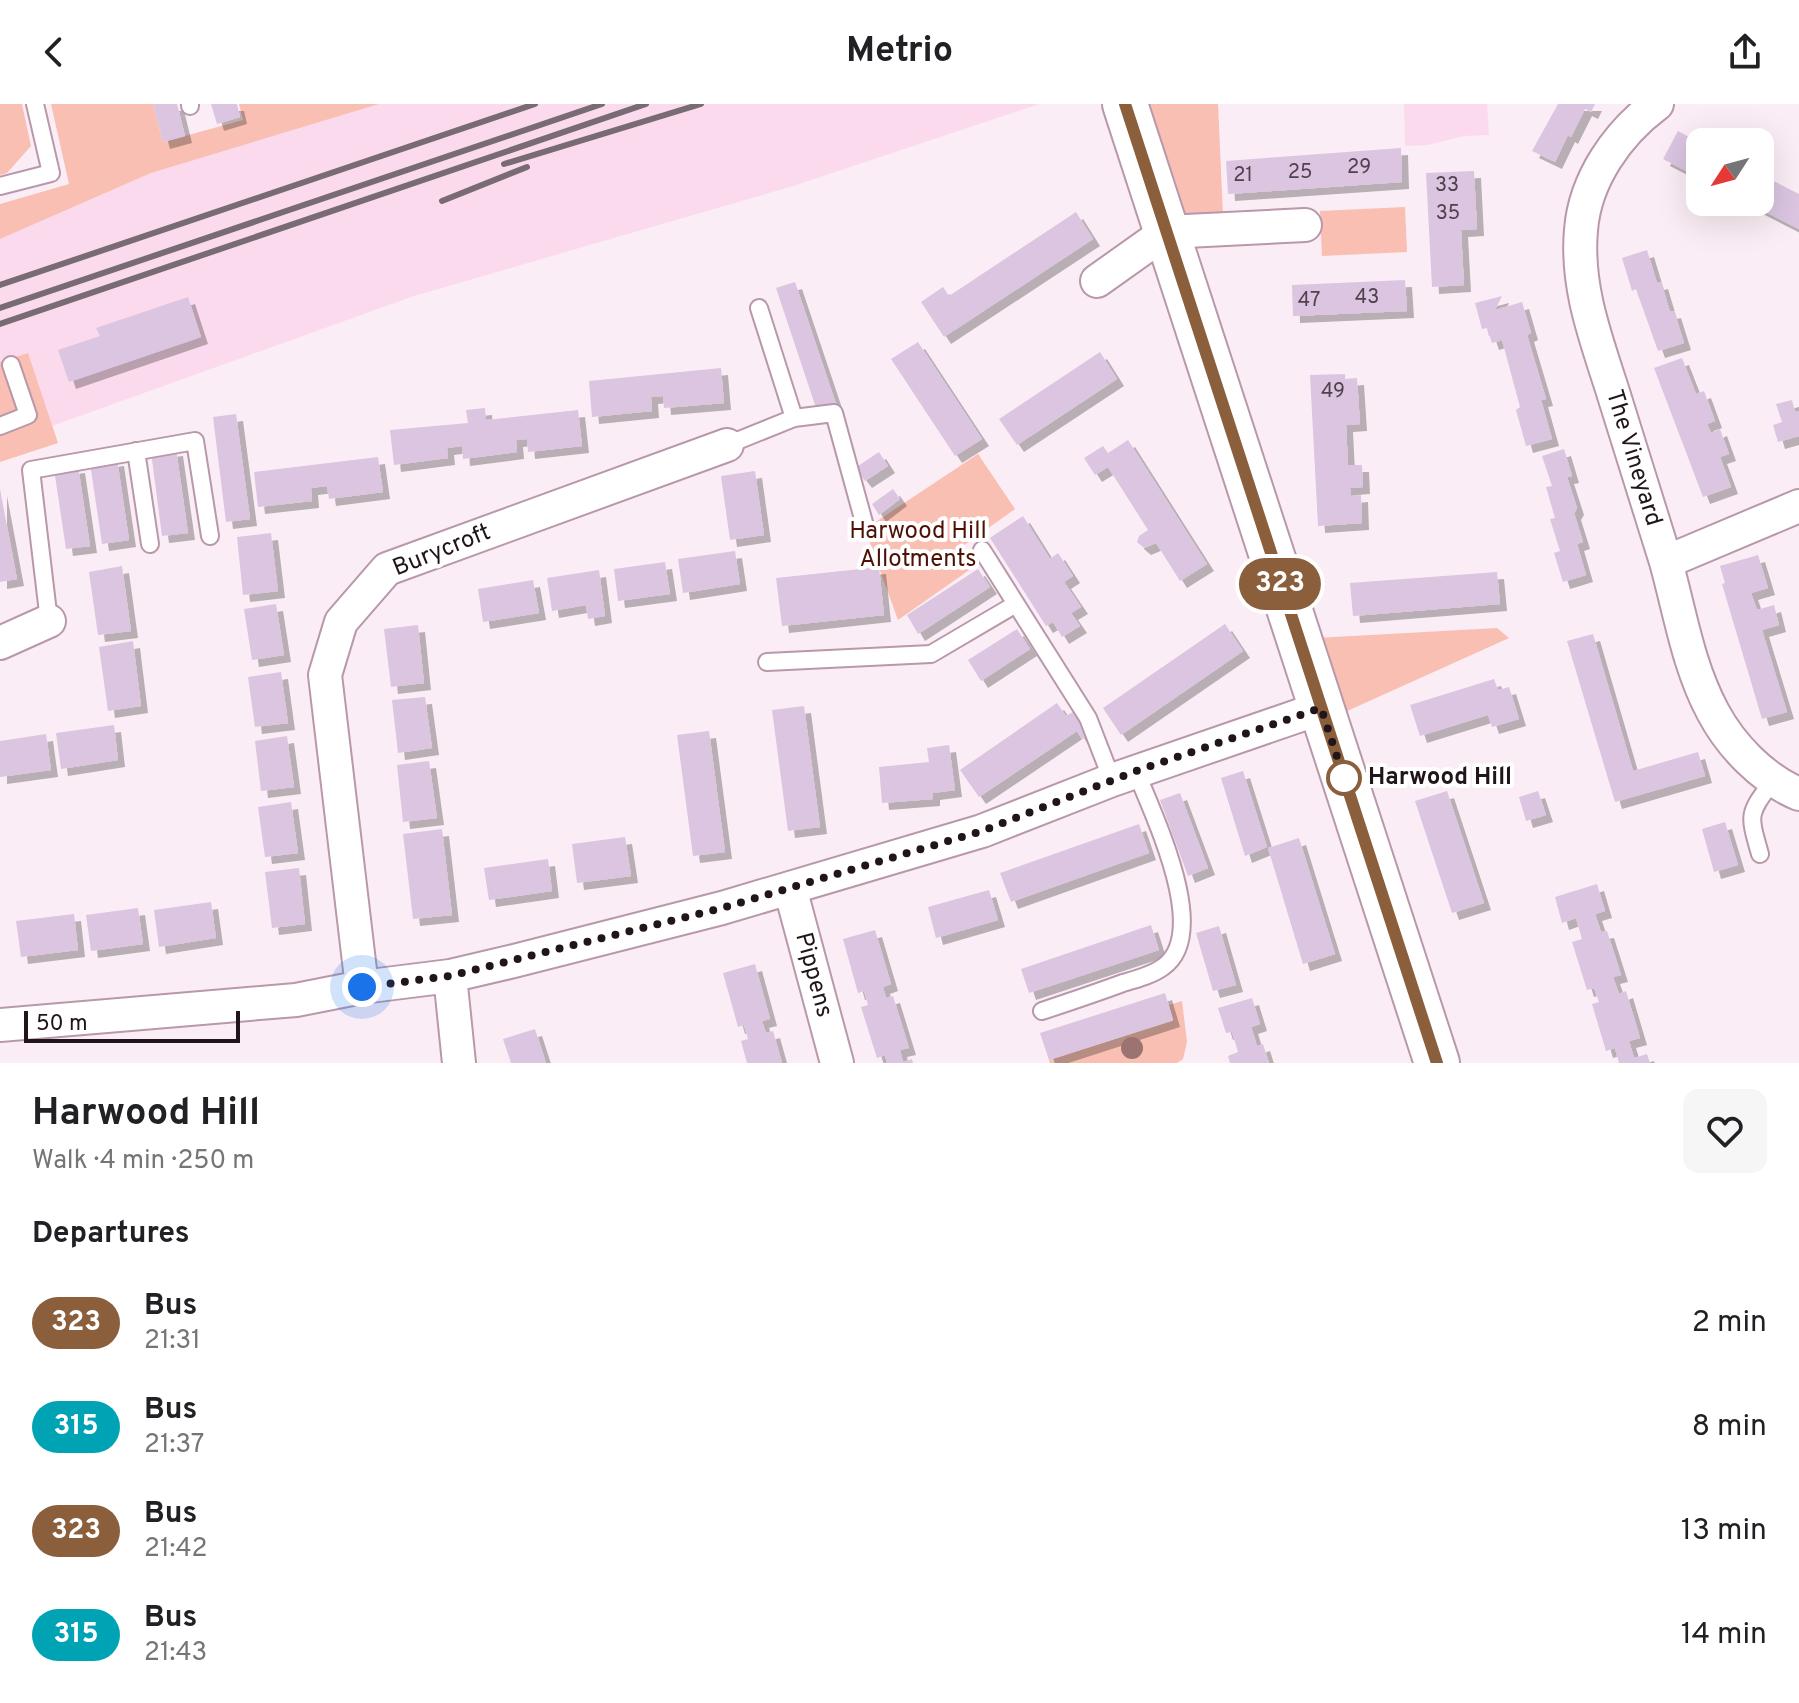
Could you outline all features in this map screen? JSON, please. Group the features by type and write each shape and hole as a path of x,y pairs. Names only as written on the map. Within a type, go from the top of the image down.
{"street":[{"path":"1125,104 1437,1063"},
{"name":"The Vineyard","path":"1657,104 1629,129 1600,168 1587,198 1581,226 1580,253 1587,309 1666,562 1700,686 1732,742 1760,770 1786,787"},
{"path":"1097,281 1166,232 1305,225"},
{"name":"Burycroft","path":"362,987 325,675 341,622 387,569 727,445"},
{"path":"1666,562 1799,506"},
{"path":"0,643 49,621"},
{"path":"0,1025 296,1000 362,987 450,976 722,908 982,831 1124,775 1321,708"},
{"name":"Pippens","path":"790,888 837,1063"},
{"path":"450,976 459,1063"}],"lane":[{"path":"0,186 51,173 35,104"},
{"path":"759,308 794,418"},
{"path":"0,426 28,415 11,365"},
{"path":"727,445 794,418 834,413 865,526"},
{"path":"49,621 31,470 195,441 210,536"},
{"path":"136,451 150,544"},
{"path":"982,550 1124,775 1176,878 1182,904 1182,933 1175,954 1165,966 1142,977 1042,1011"},
{"path":"767,662 931,654 1016,604"},
{"path":"1760,854 1750,820 1755,805 1786,787"}],"shaded area":[{"path":"379,104 1039,104 793,186 414,296 52,426 28,354 0,362 0,239 155,171"},
{"path":"1404,104 1487,104 1489,135 1405,146"}],"green space":[{"path":"0,104 22,104 31,146 7,173 0,175"},
{"path":"51,104 153,104 163,142 243,120 239,104 379,104 151,173 0,239 0,204 69,184"},
{"path":"1140,104 1218,104 1223,215 1186,217 1172,204"},
{"path":"1405,207 1407,252 1322,256 1320,211"},
{"path":"28,353 58,443 0,462 0,362"},
{"name":"Harwood Hill Allotments","path":"978,454 1015,509 963,546 975,566 898,620 865,529"},
{"path":"1497,628 1509,638 1325,721 1298,639"},
{"path":"1182,1001 1187,1042 1183,1059 1177,1063 1050,1063 1049,1060 1173,1021 1169,1005"}],"building":[{"path":"153,104 177,104 185,136 163,142"},
{"path":"211,104 237,104 240,117 217,124"},
{"path":"1558,104 1595,104 1591,112 1585,109 1555,162 1532,151"},
{"path":"1678,131 1686,135 1686,171 1663,159"},
{"path":"1401,148 1402,182 1228,194 1226,161"},
{"path":"1474,171 1477,229 1461,230 1464,285 1432,287 1426,173"},
{"path":"1774,181 1799,194 1799,229 1773,216"},
{"path":"1076,212 1093,239 944,337 921,302 943,287 949,296"},
{"path":"1647,250 1657,283 1661,282 1684,343 1658,351 1636,289 1632,291 1622,258"},
{"path":"1405,280 1407,311 1293,316 1292,285"},
{"path":"795,282 836,404 817,411 776,288"},
{"path":"1502,296 1495,310 1522,302 1531,333 1527,335 1546,399 1541,400 1552,439 1526,446 1516,410 1520,407 1502,340 1492,343 1487,328 1482,329 1475,303"},
{"path":"188,297 201,337 69,382 58,350 100,336 96,328"},
{"path":"918,342 982,439 955,456 891,359"},
{"path":"1100,352 1117,379 1017,445 999,419"},
{"path":"1682,358 1696,394 1704,391 1715,421 1707,424 1711,433 1720,429 1729,454 1720,457 1731,487 1703,497 1654,368"},
{"path":"721,368 724,403 664,408 663,396 651,397 652,411 592,417 589,381"},
{"path":"1345,374 1345,379 1357,378 1360,424 1346,425 1348,465 1362,465 1363,487 1350,488 1351,496 1361,495 1362,523 1318,526 1310,375"},
{"path":"1792,400 1795,412 1799,411 1799,436 1778,442 1773,425 1782,422 1776,404"},
{"path":"485,408 486,420 578,410 582,446 528,452 527,439 516,440 517,452 463,459 462,446 447,448 448,458 394,465 390,430 468,423 466,410"},
{"path":"236,414 250,519 226,522 213,417"},
{"path":"1128,440 1207,564 1180,581 1156,543 1144,548 1137,542 1139,536 1148,530 1108,467 1095,475 1084,458 1103,446 1108,453"},
{"path":"176,449 188,533 162,536 151,452"},
{"path":"1564,449 1572,476 1567,477 1577,508 1574,513 1583,542 1577,544 1586,575 1563,582 1554,553 1560,551 1550,519 1555,518 1546,487 1552,486 1542,456"},
{"path":"879,452 888,466 865,481 855,468"},
{"path":"378,457 383,492 329,499 327,486 311,488 312,501 258,507 254,472"},
{"path":"117,459 129,540 102,544 90,463"},
{"path":"78,466 90,546 66,549 54,469"},
{"path":"755,471 764,535 730,540 721,476"},
{"path":"0,489 17,579 0,582"},
{"path":"893,489 900,499 879,515 872,504"},
{"path":"1023,516 1050,559 1058,553 1073,576 1064,582 1081,607 1071,613 1080,626 1062,637 1053,622 1046,626 990,538"},
{"path":"271,533 278,591 243,595 237,537"},
{"path":"735,551 740,584 683,593 678,559"},
{"path":"1758,555 1768,588 1751,593 1757,610 1774,605 1779,625 1762,630 1787,712 1762,719 1722,584 1725,583 1720,566"},
{"path":"665,562 670,594 618,601 614,569"},
{"path":"122,566 131,631 98,635 89,572"},
{"path":"879,567 884,615 782,626 776,578"},
{"path":"978,569 990,587 918,634 907,615"},
{"path":"599,570 605,616 588,619 586,605 552,611 547,578"},
{"path":"1497,572 1500,604 1353,616 1350,583"},
{"path":"533,580 539,613 483,622 478,589"},
{"path":"276,604 284,655 252,660 244,609"},
{"path":"1225,624 1243,651 1121,735 1103,708"},
{"path":"418,625 424,683 391,687 384,629"},
{"path":"1017,629 1030,649 981,681 968,660"},
{"path":"1593,634 1633,771 1698,752 1705,776 1615,802 1567,641"},
{"path":"133,641 141,706 108,711 99,647"},
{"path":"281,672 288,723 255,727 248,677"},
{"path":"1494,679 1498,690 1509,687 1519,719 1492,727 1488,715 1420,736 1410,705"},
{"path":"425,697 432,748 398,753 392,700"},
{"path":"1057,703 1066,716 1073,712 1089,735 1082,739 1077,731 979,797 960,770"},
{"path":"804,706 820,827 788,831 772,710"},
{"path":"114,725 118,760 61,769 56,733"},
{"path":"709,731 725,852 693,856 677,735"},
{"path":"46,734 51,770 0,777 0,741"},
{"path":"287,736 294,787 261,791 255,741"},
{"path":"949,745 955,790 933,793 933,799 882,803 879,767 929,762 927,748"},
{"path":"429,761 437,818 403,822 397,765"},
{"path":"1243,771 1267,847 1245,856 1221,778"},
{"path":"1447,791 1484,903 1452,913 1415,801"},
{"path":"1538,791 1546,815 1526,821 1519,797"},
{"path":"1180,793 1208,868 1188,876 1160,800"},
{"path":"291,802 298,853 265,857 258,807"},
{"path":"1725,822 1738,865 1714,872 1702,829"},
{"path":"1139,824 1149,853 1011,902 1000,873"},
{"path":"442,829 452,915 413,919 403,834"},
{"path":"625,837 631,876 577,883 572,844"},
{"path":"1299,838 1335,954 1303,964 1268,848"},
{"path":"548,859 552,891 489,900 484,868"},
{"path":"299,868 305,924 272,928 265,872"},
{"path":"1597,884 1605,911 1595,914 1601,932 1607,931 1621,975 1613,977 1619,994 1626,991 1640,1038 1629,1041 1634,1058 1647,1054 1650,1063 1619,1063 1615,1048 1606,1051 1592,1004 1599,1002 1594,988 1587,990 1572,942 1582,939 1576,918 1562,923 1555,897"},
{"path":"989,890 998,920 936,938 928,907"},
{"path":"211,902 216,938 159,947 154,910"},
{"path":"138,908 143,944 91,951 86,915"},
{"path":"74,914 78,950 21,957 16,921"},
{"path":"1151,925 1159,950 1029,993 1021,969"},
{"path":"1219,926 1236,985 1213,991 1196,933"},
{"path":"875,930 891,984 883,987 886,998 893,996 909,1048 900,1050 903,1062 912,1059 913,1063 887,1063 885,1055 877,1058 861,1007 868,1005 864,991 858,993 843,939"},
{"path":"755,964 770,1019 762,1021 766,1033 773,1031 782,1063 747,1063 741,1041 748,1039 744,1025 738,1027 723,973"},
{"path":"1165,993 1173,1020 1049,1060 1040,1033"},
{"path":"1252,998 1260,1024 1251,1027 1257,1046 1263,1044 1269,1063 1230,1063 1228,1056 1238,1052 1232,1032 1226,1033 1218,1008"},
{"path":"535,1029 546,1063 511,1063 503,1039"}],"railway":[{"path":"0,285 535,104"},
{"path":"0,308 602,104"},
{"path":"0,324 646,104"},
{"path":"504,164 701,104"},
{"path":"442,201 527,167"}],"bus line":[{"name":"323","path":"1125,104 1437,1063"}],"place":[{"name":"Harwood Hill","path":"1344,778"}],"route":[{"path":"362,987 450,976 722,908 982,831 1136,771 1321,708 1344,778"}]}
